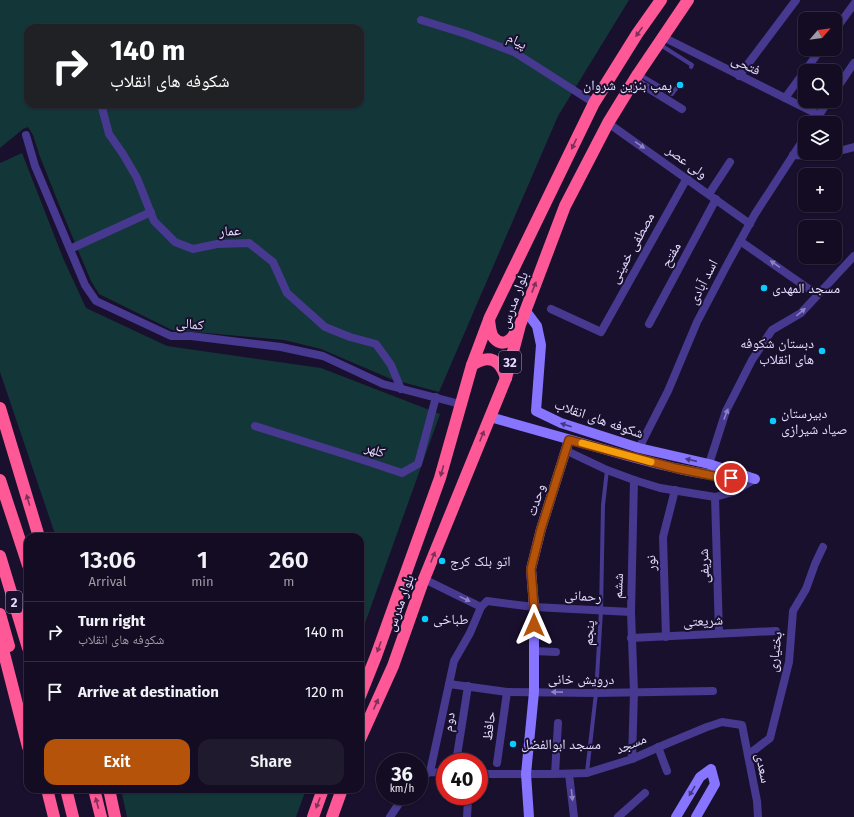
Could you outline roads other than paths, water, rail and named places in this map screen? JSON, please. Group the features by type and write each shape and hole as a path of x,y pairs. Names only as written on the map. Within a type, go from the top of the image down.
{"highway":[{"name":"بلوار مدرس","path":"364,686 379,649 440,478 472,365 489,320 594,103 637,34 661,0"},
{"name":"بلوار مدرس","path":"364,730 393,666 424,579 506,378 525,310 566,206 608,123 636,77 688,0"},
{"path":"489,320 490,331 494,338 499,342 508,342 513,338 520,326"},
{"path":"472,365 480,360 486,359 496,361 503,370 506,378"},
{"path":"0,408 38,533"},
{"path":"0,480 24,553"},
{"name":"2","path":"0,556 24,635"},
{"path":"0,614 24,703"},
{"path":"0,638 24,731"},
{"path":"40,793 45,817"},
{"path":"48,793 54,817"},
{"path":"67,793 73,817"},
{"path":"95,793 101,817"},
{"path":"109,793 115,817"},
{"path":"313,817 322,793"},
{"path":"332,817 341,793"},
{"path":"340,817 346,793"}],"street":[{"path":"739,76 796,0"},
{"path":"842,20 854,3 850,0"},
{"name":"پیام","path":"421,20 466,34 514,52 594,103"},
{"name":"فتحی","path":"661,40 819,115"},
{"path":"785,98 816,56"},
{"path":"842,81 854,63"},
{"path":"636,77 682,109"},
{"name":"عمار","path":"102,108 109,134 137,178 154,221 175,242 193,249 217,244 249,243 273,262 287,293 324,327 350,337 376,344 391,365 401,389"},
{"path":"819,115 824,108"},
{"name":"ولی عصر","path":"608,123 750,224"},
{"name":"کمالی","path":"26,135 35,166 85,285 96,301 171,336 191,336 281,347 323,356 383,384 460,404"},
{"path":"842,150 854,147"},
{"name":"اسد آبادی","path":"639,448 668,391 697,322 740,241 798,148"},
{"path":"794,155 798,155"},
{"path":"709,194 730,162"},
{"name":"مصطفی خمینی","path":"551,308 602,332 687,178"},
{"name":"مفتح","path":"649,324 716,199"},
{"path":"70,249 151,212"},
{"path":"740,241 809,289 820,293"},
{"path":"709,464 726,411 752,360 772,330 801,313 854,256"},
{"name":"شکوفه های انقلاب","path":"525,310 537,326 541,345 536,411 561,424 639,448 709,464 755,479"},
{"name":"کلهر","path":"255,426 402,473 418,464 436,398"},
{"name":"شکوفه های انقلاب","path":"490,417 675,468 719,477 755,479"},
{"path":"569,440 567,451 607,470 634,480 675,490 715,497 733,492 755,479"},
{"name":"وحدت","path":"529,817 526,774 534,692 534,607 531,569 541,529 567,451"},
{"name":"ششم","path":"632,759 634,692 631,612 634,480"},
{"name":"نور","path":"666,637 663,537 675,490"},
{"name":"شریفی","path":"715,497 719,634"},
{"name":"بختیاری","path":"748,755 770,738 789,662 793,611 806,589 823,547"},
{"path":"424,579 481,607 470,633 454,661 430,772 436,772"},
{"name":"رحمانی","path":"481,607 487,601 534,607 631,612"},
{"name":"شریعتی","path":"632,638 776,631"},
{"path":"534,651 556,652"},
{"name":"درویش خانی","path":"449,684 507,692 596,693 713,691"},
{"name":"دوم","path":"457,753 468,686"},
{"name":"حافظ","path":"497,763 507,692"},
{"name":"مسجد","path":"488,774 587,773 632,759 658,747 722,722 742,725"},
{"path":"555,774 558,723"},
{"name":"سعدی","path":"742,725 757,801 758,817"},
{"path":"658,747 667,771"},
{"path":"676,817 700,777 711,770 715,784 696,817"},
{"path":"569,774 574,817"},
{"path":"618,817 645,793"},
{"path":"390,817 398,805"},
{"path":"467,817 468,805"}],"lane":[{"path":"661,40 692,65 691,67"},
{"path":"636,77 672,94 678,86"},
{"name":"پنجم","path":"587,773 596,693 601,610 603,505 607,470"}],"place":[{"name":"پمپ بنزین شروان","path":"680,85"},
{"name":"مسجد المهدی","path":"764,288"},
{"name":"دبستان شکوفه های انقلاب","path":"822,351"},
{"name":"دبیرستان صیاد شیرازی","path":"773,421"},
{"name":"اتو بلک کرج","path":"442,561"},
{"name":"طباخی","path":"425,619"},
{"name":"مسجد ابوالفضل","path":"513,744"}]}
